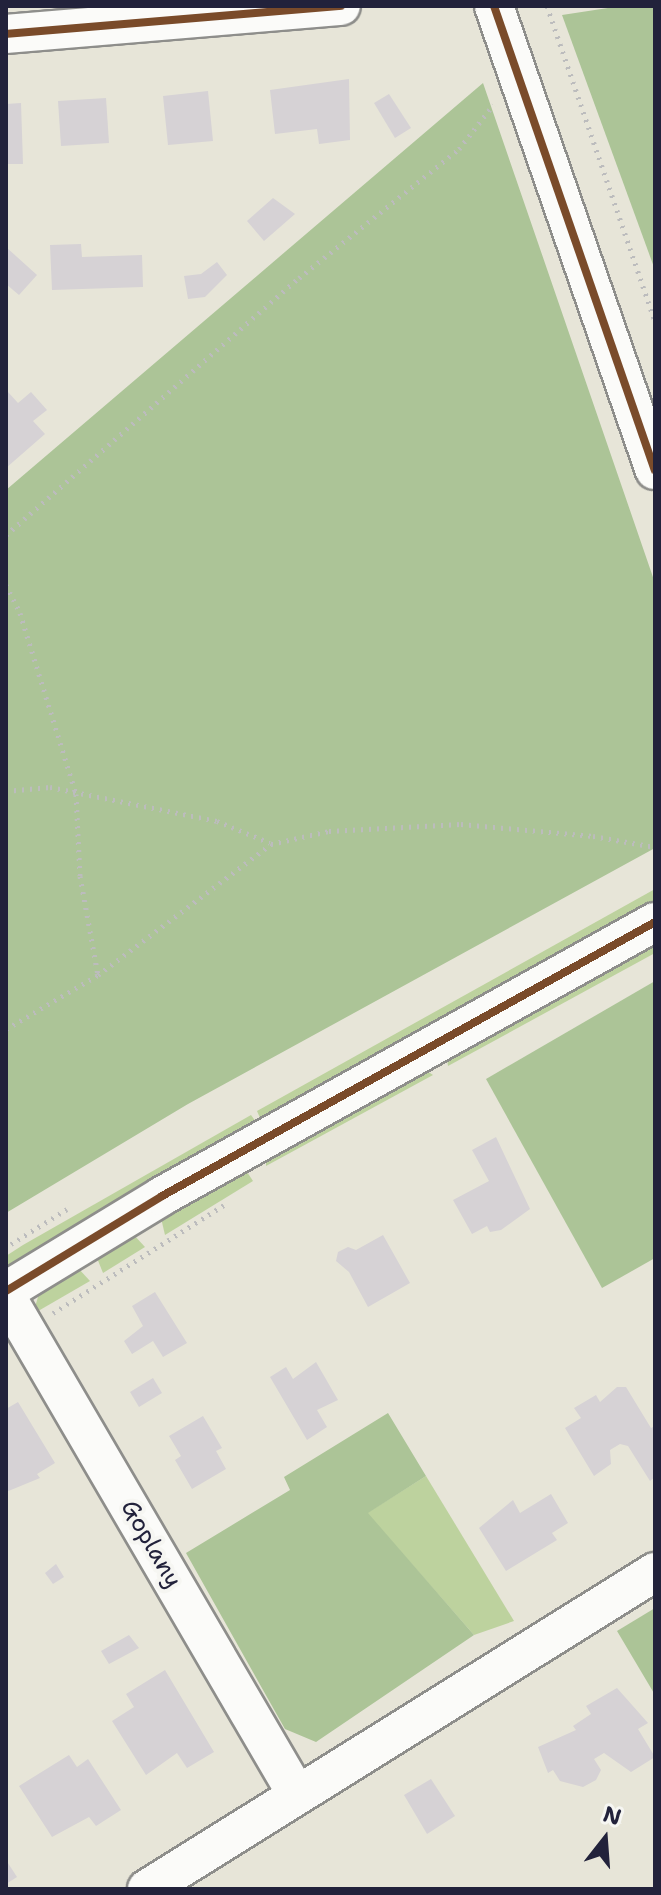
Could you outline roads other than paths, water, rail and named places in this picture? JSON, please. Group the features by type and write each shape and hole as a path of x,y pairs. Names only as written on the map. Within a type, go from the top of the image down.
{"street":[{"path":"6,34 341,6"},
{"path":"494,6 655,470"},
{"path":"6,1293 203,1173 655,922"},
{"name":"Goplany","path":"6,1293 296,1793"},
{"path":"147,1889 296,1793 655,1572"}]}
